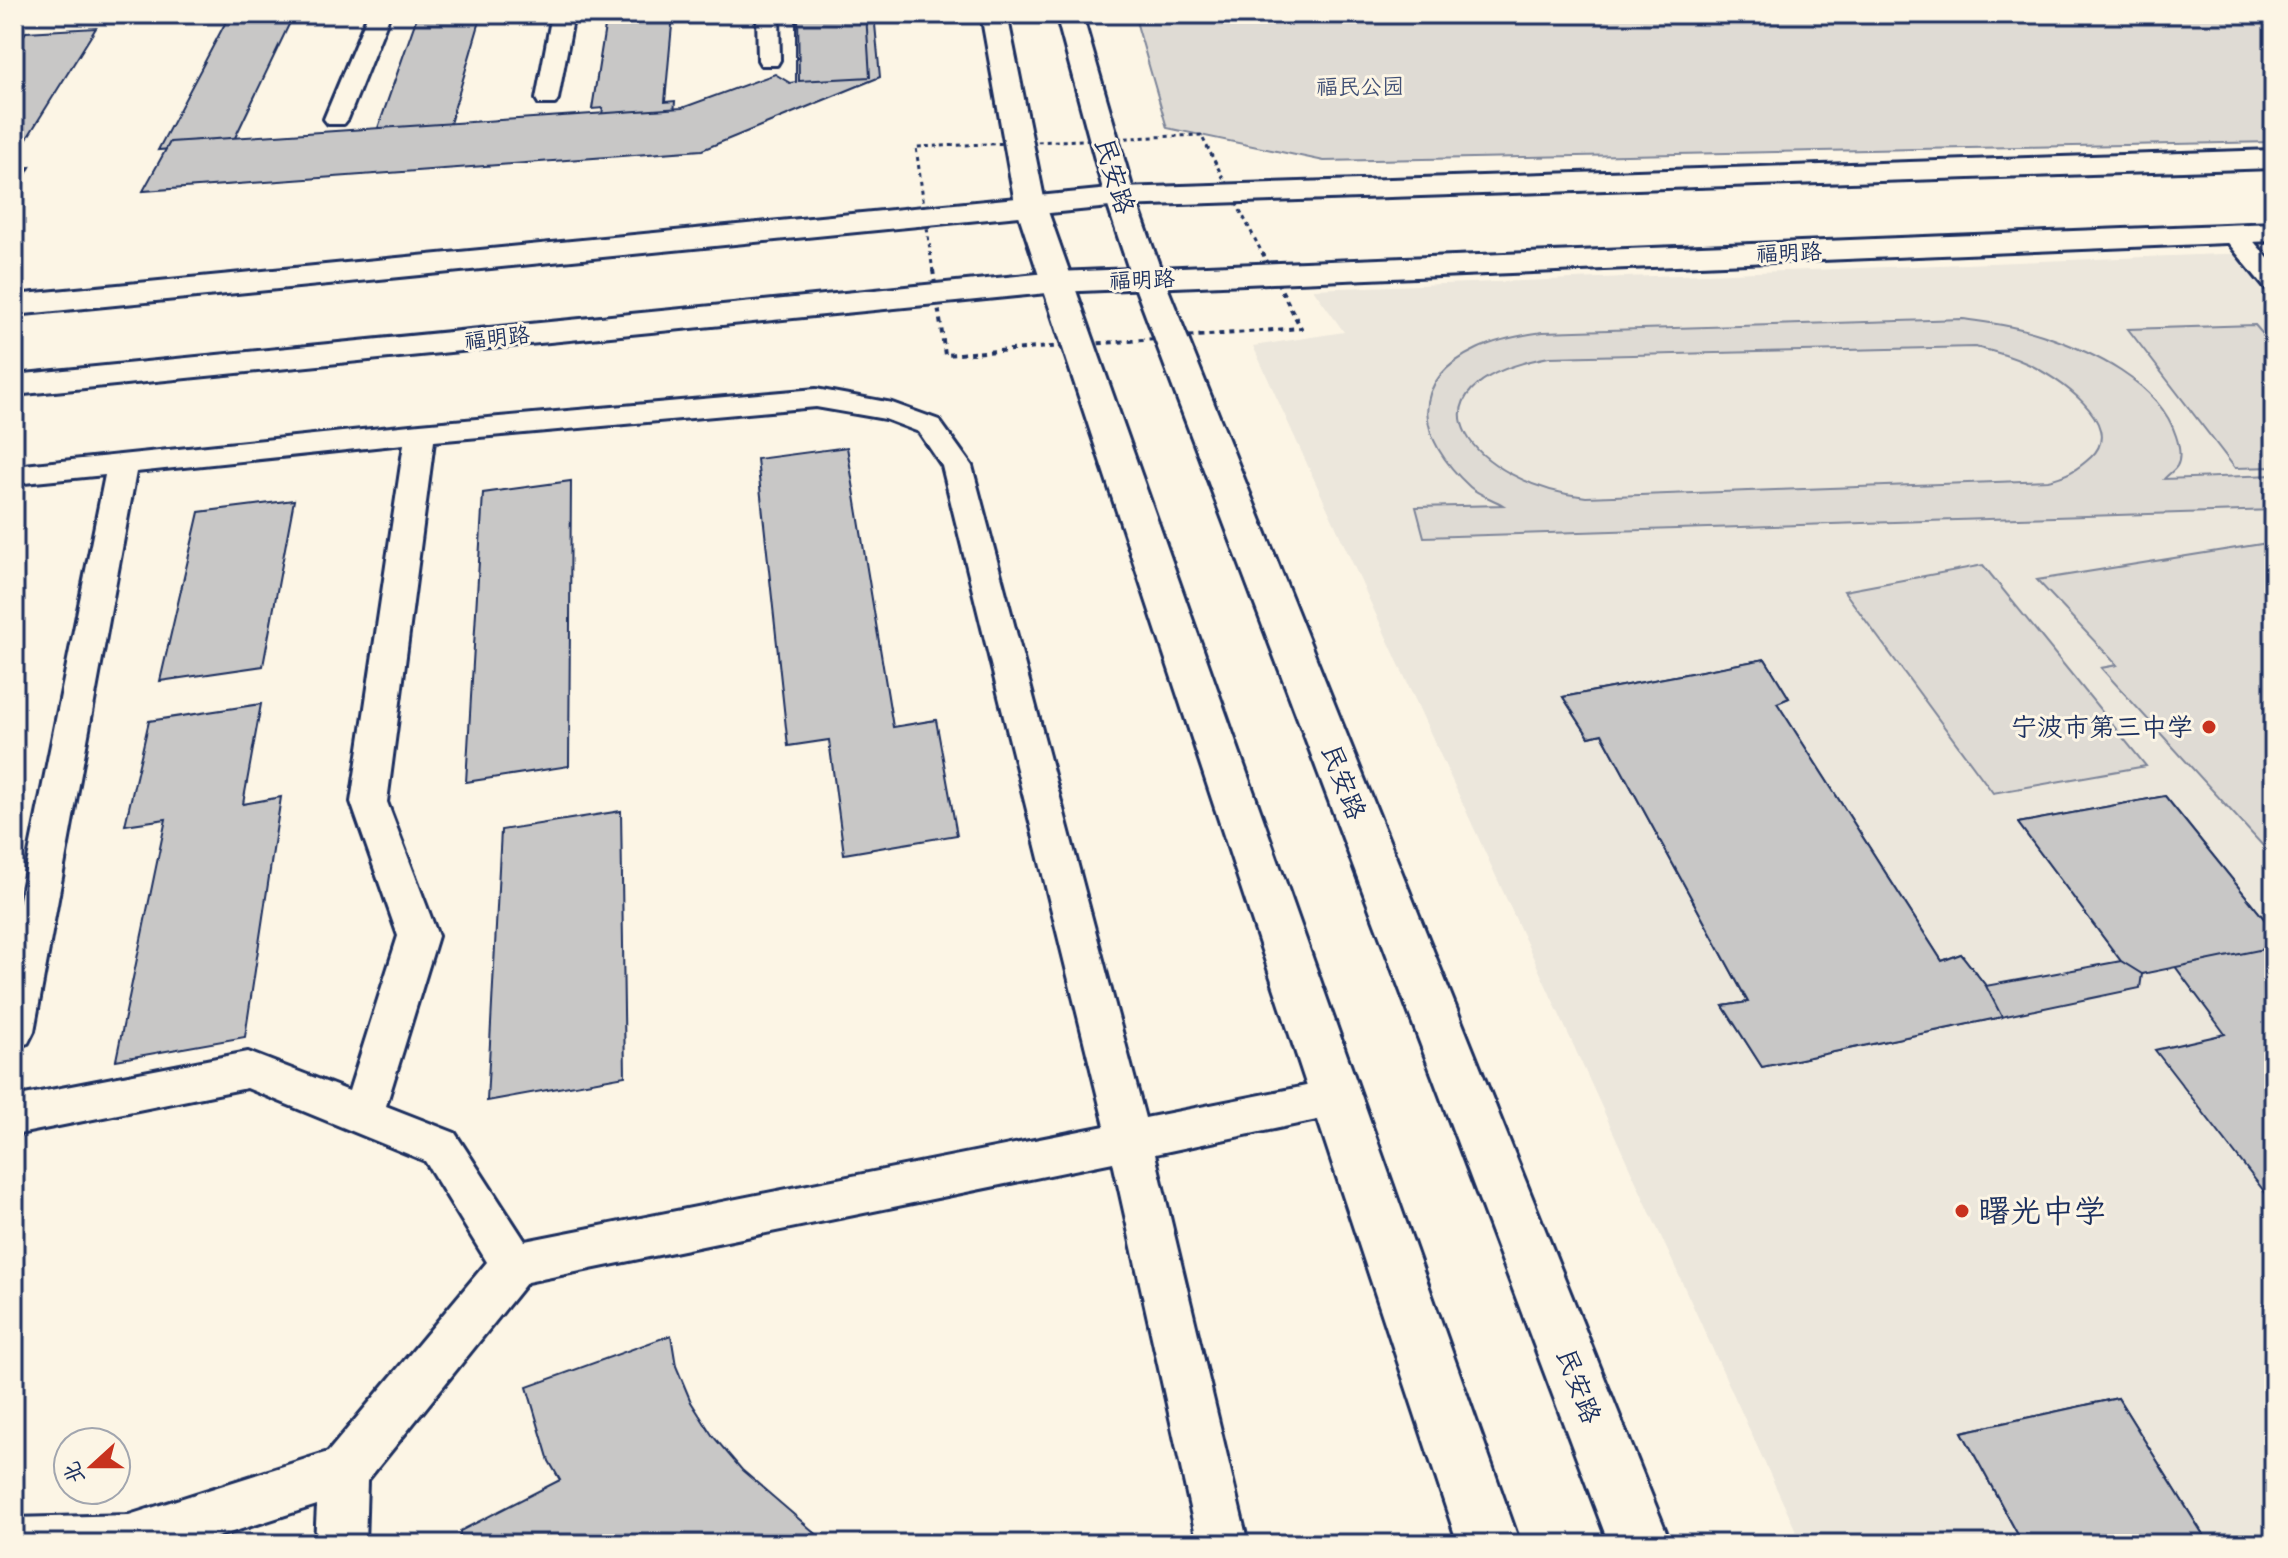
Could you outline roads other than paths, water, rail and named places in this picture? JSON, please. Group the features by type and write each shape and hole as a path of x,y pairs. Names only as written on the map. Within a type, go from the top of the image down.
{"main road":[{"path":"994,14 1030,203 1489,1544"},
{"name":"民安路","path":"1069,14 1120,197 1148,279 1640,1544"},
{"path":"14,305 1030,203 1120,197 2274,159"},
{"name":"福明路","path":"14,385 1057,282 2274,232"}],"lane":[{"path":"336,119 379,14"},
{"path":"547,99 563,14"},
{"path":"768,14 769,60"},
{"path":"2234,234 2274,282"},
{"path":"14,475 420,433 816,398 892,412 929,426 957,466 1130,1140 1223,1544"},
{"path":"362,1116 418,936 369,802 420,433"},
{"path":"14,1031 122,464"},
{"path":"14,1116 248,1070 440,1147 514,1264"},
{"path":"14,1543 129,1540 343,1472 514,1264 1336,1098"},
{"path":"340,1544 343,1472"}],"place":[{"name":"宁波市第三中学","path":"2209,727"},
{"name":"曙光中学","path":"1962,1211"}],"park label":[{"name":"福民公园","path":"1360,86"}]}
